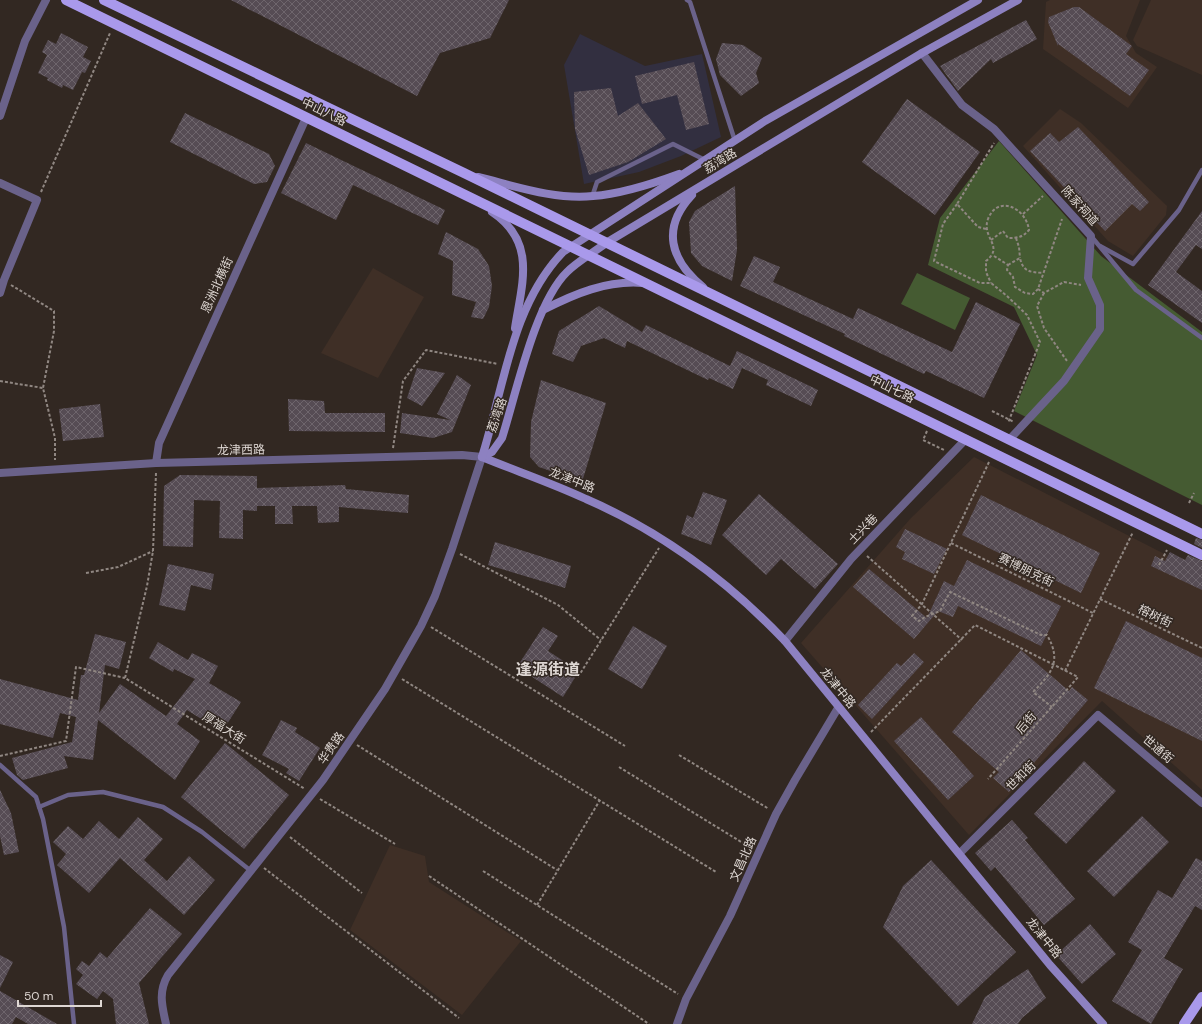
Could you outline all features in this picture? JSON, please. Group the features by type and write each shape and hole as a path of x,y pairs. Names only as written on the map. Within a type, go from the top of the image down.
{"main road":[{"name":"中山八路","path":"66,0 571,246"},
{"name":"中山八路","path":"104,0 606,243"},
{"name":"荔湾路","path":"482,457 511,351 529,301 542,276 552,263 571,246 588,234 707,160 765,121 978,0"},
{"name":"荔湾路","path":"482,457 492,452 502,438 543,310 552,292 566,273 606,243 922,53 1018,0"},
{"path":"464,173 549,193 592,197 619,192 667,178 707,160"},
{"path":"698,188 678,211 672,231 674,245 679,258 692,278 716,298"},
{"path":"468,197 500,217 509,226 522,250 524,277 511,351"},
{"name":"中山七路","path":"606,243 1202,534"},
{"name":"中山七路","path":"571,246 1202,555"},
{"path":"543,310 576,294 601,286 624,282 650,284"},
{"name":"龙津中路","path":"482,457 587,499 638,525 664,540 722,581 762,617 785,641 838,708 1055,971 1103,1024"},
{"path":"1184,1024 1202,997"}],"street":[{"path":"0,116 25,41 46,0"},
{"name":"陈家祠道","path":"922,53 962,105 999,135 1091,236 1088,278 1100,306 1100,329 1064,381 1009,440"},
{"name":"恩洲北横街","path":"156,463 160,443 306,118"},
{"path":"0,183 37,200 0,293"},
{"name":"土兴巷","path":"785,641 860,549 966,439"},
{"name":"龙津西路","path":"0,473 156,463 462,455 482,457"},
{"name":"华贵路","path":"166,1024 160,994 162,984 183,954 258,863 312,794 350,741 394,674 423,622 435,596 452,549 482,457"},
{"name":"文昌北路","path":"677,1024 686,999 730,916 776,814 798,774 838,708"},
{"name":"世通街","path":"1098,714 1202,803"},
{"name":"世和街","path":"960,854 1098,714"}],"lane":[{"path":"687,0 690,2 735,141"},
{"path":"592,197 597,182 672,144 707,160"},
{"path":"1100,246 1133,264 1179,210 1202,170"},
{"path":"1091,236 1136,290 1202,338"},
{"path":"0,766 36,797 43,819 64,927 74,1024"},
{"path":"39,807 68,795 103,792 163,807 202,832 251,871"}],"path":[{"path":"37,200 114,24"},
{"path":"991,283 980,283 934,261 943,224 999,135"},
{"path":"1023,214 1050,191"},
{"path":"957,204 978,227 986,228"},
{"path":"990,240 1003,231 1008,238 1024,236 1029,230 1028,222 1023,214 1013,207 1003,206 994,210 988,219 986,228 990,240 995,248 993,256 986,261 986,272 991,283 1027,315 1040,342 1008,423"},
{"path":"1008,265 1007,270 1013,277 1015,287 1025,293 1033,294 1038,289 1066,208"},
{"path":"1016,238 1019,246 1022,266 1030,272 1043,272"},
{"path":"993,256 1008,265"},
{"path":"1008,265 1020,258"},
{"path":"4,280 54,311 54,331 43,388 55,438 55,469"},
{"path":"1073,368 1044,328 1037,306 1044,293 1064,282 1092,288"},
{"path":"1038,289 1044,293"},
{"path":"392,458 403,380 426,350 508,365"},
{"path":"0,381 43,388"},
{"path":"992,411 1015,422"},
{"path":"927,430 923,440 947,451"},
{"path":"990,461 922,604 912,616 919,621 925,617 940,612 950,592 1040,635 1047,635 1054,657 1050,675 1033,692 1052,707"},
{"path":"126,678 147,586 153,551 156,463"},
{"path":"1189,503 1194,493"},
{"path":"864,738 962,640 974,625 1065,671 1133,532"},
{"path":"578,677 664,540"},
{"name":"赛博朋克街","path":"951,543 1093,613"},
{"path":"452,549 558,604 601,640"},
{"path":"860,549 962,640"},
{"path":"1159,565 1167,549"},
{"path":"86,574 118,567 153,551"},
{"name":"榕树街","path":"1100,599 1202,648"},
{"path":"423,622 625,746"},
{"name":"厚福大街","path":"0,756 66,741 76,666 126,678 395,844"},
{"name":"后街","path":"988,779 1078,677 1065,671"},
{"path":"394,674 716,872"},
{"path":"350,741 557,870"},
{"path":"679,755 776,814"},
{"path":"619,767 759,852"},
{"path":"537,905 600,800"},
{"path":"283,831 362,893"},
{"path":"258,863 459,1018"},
{"path":"483,871 686,999"},
{"path":"429,876 649,1024"}],"shaded area":[{"path":"1050,0 1140,0 1126,36 1136,53 1157,67 1128,108 1043,49 1046,2"},
{"path":"1151,0 1202,0 1202,75 1137,46 1133,40"},
{"path":"580,34 645,66 702,54 721,137 681,156 639,172 584,184 564,65"},
{"path":"1060,109 1081,123 1167,206 1166,215 1133,256 1108,241 1023,146"},
{"path":"373,268 424,297 378,378 321,353"},
{"path":"974,457 1202,573 1202,790 1102,701 969,835 801,643 911,518"},
{"path":"390,845 425,856 429,882 521,941 462,1015 350,930"}],"green space":[{"path":"999,141 1101,256 1202,332 1202,505 1014,411 1037,355 1014,307 928,265 940,218"},
{"path":"917,273 970,298 955,330 901,304"}],"building":[{"path":"231,0 509,0 490,38 440,53 417,96"},
{"path":"1074,7 1079,7 1132,46 1126,54 1149,70 1130,96 1058,44 1058,46 1048,22 1049,17"},
{"path":"1026,20 1037,39 993,63 991,59 958,91 940,66"},
{"path":"61,33 88,47 83,57 91,61 85,73 82,72 73,90 63,85 62,88 38,73 47,55 42,52 48,40 56,44"},
{"path":"722,43 743,45 762,58 756,73 759,83 741,96 720,75 716,59"},
{"path":"694,62 709,124 686,130 677,95 642,104 635,76"},
{"path":"611,88 618,116 638,103 666,139 628,162 589,175 575,129 574,92"},
{"path":"907,99 980,152 935,215 862,162"},
{"path":"185,113 269,154 275,166 267,182 254,184 170,142"},
{"path":"1078,127 1149,202 1140,211 1132,204 1105,231 1030,151 1050,133 1059,142"},
{"path":"306,143 445,210 438,225 353,185 336,220 281,193"},
{"path":"735,186 737,250 732,281 702,266 691,253 689,222 695,211"},
{"path":"1202,211 1202,249 1196,245 1176,272 1202,291 1202,323 1148,285"},
{"path":"446,232 478,249 489,266 492,286 489,307 483,319 471,317 476,302 452,295 453,261 438,254"},
{"path":"754,256 780,267 773,282 853,319 858,308 952,352 976,302 1020,324 984,398 926,371 924,374 844,336 845,334 740,286"},
{"path":"599,306 642,332 646,325 730,366 737,351 818,390 811,406 766,385 768,380 742,368 733,389 709,378 708,380 627,341 625,348 604,338 581,346 573,362 552,354 559,331"},
{"path":"417,368 445,373 422,406 407,398"},
{"path":"457,375 471,385 452,432 433,438 400,433 402,413 450,420 437,414"},
{"path":"541,380 606,403 582,482 539,467 530,457 531,422"},
{"path":"288,399 324,401 325,413 385,413 385,432 289,431"},
{"path":"100,404 104,437 63,441 59,409"},
{"path":"180,475 257,476 257,488 345,485 346,489 409,495 408,513 339,507 339,522 318,523 317,506 292,506 293,524 275,524 275,506 257,506 257,511 243,510 243,539 219,538 220,501 194,500 193,547 163,546 164,486"},
{"path":"703,492 727,500 711,545 681,534 687,515 693,518"},
{"path":"759,494 838,564 815,589 781,559 766,575 722,535"},
{"path":"981,495 1100,553 1081,593 962,535"},
{"path":"905,529 947,549 934,574 902,559 905,552 896,547"},
{"path":"1196,538 1202,540 1202,548 1194,544"},
{"path":"495,542 571,566 565,588 488,565"},
{"path":"1170,552 1185,560 1188,555 1202,561 1202,590 1151,566 1155,556 1165,561"},
{"path":"967,560 1061,606 1041,646 958,606 953,617 938,611 914,639 853,587 869,569 927,618 944,581 954,586"},
{"path":"168,564 214,574 211,590 191,585 185,611 159,605"},
{"path":"1126,621 1202,658 1202,741 1094,688"},
{"path":"633,626 667,646 642,689 608,669"},
{"path":"543,627 558,636 548,651 579,671 563,697 517,667"},
{"path":"95,634 126,642 119,669 105,665 99,713 120,684 166,716 195,679 174,669 173,672 149,658 158,642 188,660 192,653 218,666 209,683 241,702 222,732 187,710 177,724 200,741 175,780 98,720 93,760 64,756 68,768 23,780 17,775 12,758 72,742 76,717 60,713 53,738 0,724 0,679 78,700 81,675 84,675"},
{"path":"1021,650 1069,691 1072,687 1088,700 1009,792 993,778 999,772 952,732"},
{"path":"914,653 924,662 872,719 858,705 897,663 901,666"},
{"path":"921,717 974,776 948,800 894,741"},
{"path":"281,720 297,728 295,732 320,748 299,781 286,773 289,769 262,755"},
{"path":"225,743 289,795 244,849 181,797"},
{"path":"1084,761 1116,791 1066,844 1034,814"},
{"path":"0,790 11,813 19,852 4,855 0,836"},
{"path":"1142,816 1169,842 1114,897 1087,871"},
{"path":"138,817 163,839 144,860 167,881 189,856 215,880 184,915 120,858 89,893 57,865 66,854 53,842 68,826 83,839 99,821 119,839"},
{"path":"1012,820 1028,838 1025,840 1075,899 1044,925 995,867 991,871 975,853"},
{"path":"1196,858 1202,861 1202,910 1195,906 1164,958 1183,969 1151,1024 1112,1001 1142,950 1128,942 1158,890 1172,898"},
{"path":"931,860 1016,952 958,1006 883,927 903,886"},
{"path":"150,908 182,934 139,983 149,1024 116,1024 113,999 103,991 97,999 76,984 83,975 76,969 82,961 89,966 100,952 107,958"},
{"path":"1090,924 1116,954 1082,984 1056,955"},
{"path":"0,955 13,962 0,988"},
{"path":"1028,969 1046,998 1022,1018 1018,1024 972,1024 985,997"},
{"path":"0,991 57,1024 28,1024 16,1017 12,1024 0,1024"}],"district":[{"name":"逢源街道","path":"548,669"}]}
